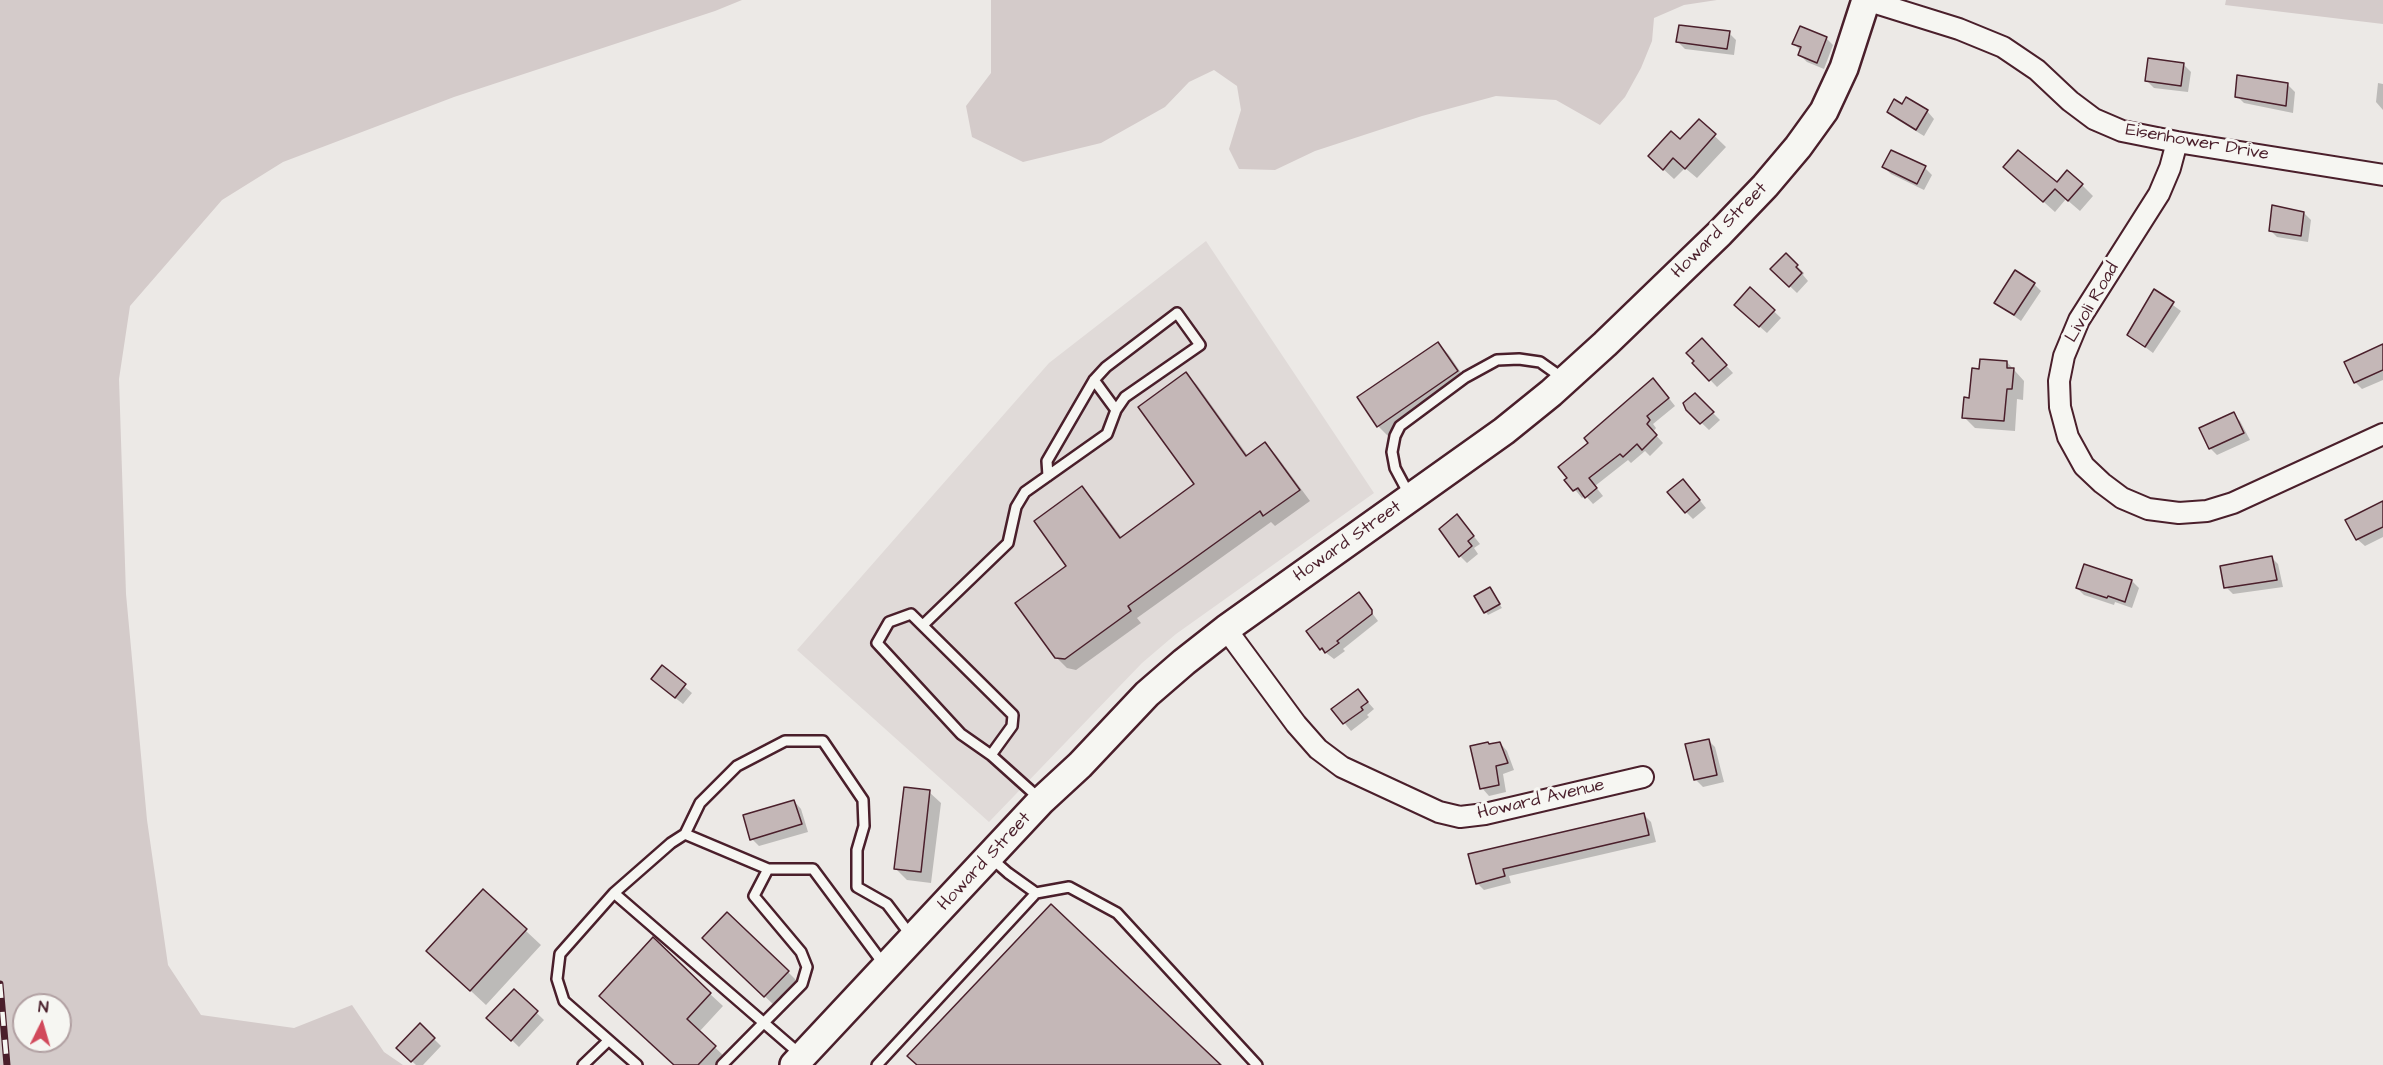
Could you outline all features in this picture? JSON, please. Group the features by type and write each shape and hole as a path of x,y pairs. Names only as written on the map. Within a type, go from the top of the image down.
{"main road":[{"name":"Howard Street","path":"798,1061 1041,801 1080,765 1148,694 1226,629 1504,431 1566,381 1720,233 1765,186 1798,147 1824,111 1844,68 1866,0"}],"street":[{"name":"Eisenhower Drive","path":"1866,0 1959,29 2003,46 2037,70 2070,101 2094,119 2122,131 2383,175"},
{"name":"Livoli Road","path":"2177,142 2170,168 2159,194 2079,320 2064,356 2059,381 2060,407 2068,437 2084,466 2122,498 2148,509 2179,513 2207,511 2234,503 2383,434"},
{"name":"Howard Avenue","path":"1226,629 1296,724 1318,749 1342,767 1439,812 1460,817 1485,814 1643,777"}],"lane":[{"path":"923,625 1008,543 1016,507 1025,492 1048,476 1107,434 1116,410 1125,397 1200,345 1177,313 1106,367 1094,380 1047,461 1048,476"},
{"path":"1411,498 1395,468 1392,452 1395,436 1400,426 1466,377 1497,360 1519,359 1540,362 1566,381"},
{"path":"1094,380 1116,410"},
{"path":"991,754 1012,726 1013,715 911,614 889,622 877,643 961,734 991,754 1041,801"},
{"path":"637,1065 564,1001 557,979 560,954 614,893 671,843 685,834 700,803 737,766 785,741 823,741 863,800 864,826 857,849 857,887 887,904 914,939"},
{"path":"685,834 768,869 813,869 886,968"},
{"path":"990,857 1036,894"},
{"path":"722,1065 802,984 807,967 801,952 754,896 768,869"},
{"path":"877,1065 1036,894 1069,887 1117,913 1257,1065"},
{"path":"614,893 764,1023 798,1061"},
{"path":"583,1065 609,1041"}],"shaded area":[{"path":"0,0 742,0 715,11 454,97 283,162 222,200 130,306 119,379 126,594 147,820 168,965 201,1015 294,1028 352,1005 384,1052 403,1065 0,1065"},
{"path":"991,0 1717,0 1684,5 1654,18 1652,41 1641,68 1625,97 1600,125 1556,100 1496,96 1422,116 1315,151 1275,170 1239,169 1229,149 1241,110 1237,86 1214,70 1189,82 1165,107 1101,143 1023,162 972,137 966,106 991,73"},
{"path":"2226,0 2383,0 2383,24 2225,5"},
{"path":"1206,241 1374,493 1176,634 1142,663 989,822 797,650 1049,363"}],"building":[{"path":"1679,25 1730,31 1727,49 1676,42"},
{"path":"1800,26 1827,37 1817,63 1798,55 1801,47 1792,44"},
{"path":"2148,58 2184,63 2181,86 2145,81"},
{"path":"2237,75 2288,83 2286,106 2235,97"},
{"path":"1906,97 1928,110 1916,130 1887,112 1894,99 1902,104"},
{"path":"1699,119 1716,134 1685,169 1673,158 1663,170 1648,156 1671,131 1680,139"},
{"path":"1891,150 1926,166 1917,184 1882,167"},
{"path":"2018,150 2057,182 2067,170 2083,184 2068,201 2055,189 2043,202 2003,167"},
{"path":"2272,205 2304,212 2301,236 2269,231"},
{"path":"1786,253 1798,265 1796,267 1802,273 1789,287 1770,269"},
{"path":"2015,270 2035,283 2014,315 1994,303"},
{"path":"1750,287 1775,310 1759,327 1734,305"},
{"path":"2154,289 2174,302 2145,347 2127,335"},
{"path":"1702,338 1727,365 1709,381 1686,353"},
{"path":"1438,342 1458,371 1377,427 1357,397"},
{"path":"2383,344 2383,370 2354,383 2344,362"},
{"path":"1980,359 2007,361 2007,368 2014,368 2012,389 2007,389 2004,421 1962,418 1964,397 1969,398 1972,368 1979,369"},
{"path":"1186,372 1246,456 1265,442 1300,490 1263,516 1260,511 1128,606 1131,611 1065,659 1055,658 1015,603 1066,566 1034,521 1082,486 1120,538 1194,484 1138,407"},
{"path":"1653,378 1669,398 1647,416 1650,420 1647,424 1657,435 1642,450 1637,444 1623,457 1620,454 1589,478 1597,488 1585,498 1578,488 1573,491 1564,480 1567,478 1558,467 1588,443 1584,438"},
{"path":"1695,393 1714,412 1700,424 1686,410 1683,403"},
{"path":"2234,412 2244,433 2209,449 2199,428"},
{"path":"1683,479 1700,500 1685,513 1667,492"},
{"path":"2383,501 2383,527 2356,540 2345,520"},
{"path":"1457,514 1474,536 1468,541 1472,546 1459,557 1439,529"},
{"path":"2272,556 2277,580 2224,588 2220,566"},
{"path":"2084,564 2132,580 2125,602 2076,588"},
{"path":"1490,587 1500,604 1484,613 1474,596"},
{"path":"1359,592 1372,610 1372,614 1325,653 1322,648 1320,650 1306,631"},
{"path":"662,665 686,684 675,698 651,679"},
{"path":"1358,689 1368,702 1361,707 1363,710 1343,724 1331,709"},
{"path":"1709,739 1717,775 1694,780 1685,744"},
{"path":"1488,742 1489,744 1500,742 1508,763 1496,766 1499,785 1480,789 1470,746"},
{"path":"904,787 930,790 921,872 894,869"},
{"path":"794,800 802,824 750,840 743,815"},
{"path":"1644,813 1649,835 1503,869 1505,876 1476,884 1468,854"},
{"path":"483,889 527,929 470,991 426,951"},
{"path":"1051,904 1221,1065 917,1065 907,1056"},
{"path":"727,912 789,971 764,997 702,938"},
{"path":"653,937 711,993 687,1019 716,1046 698,1065 674,1065 599,996"},
{"path":"514,989 538,1011 511,1041 486,1018"},
{"path":"420,1023 435,1038 411,1062 396,1048"}],"railway":[{"path":"0,984 7,1065"}]}
